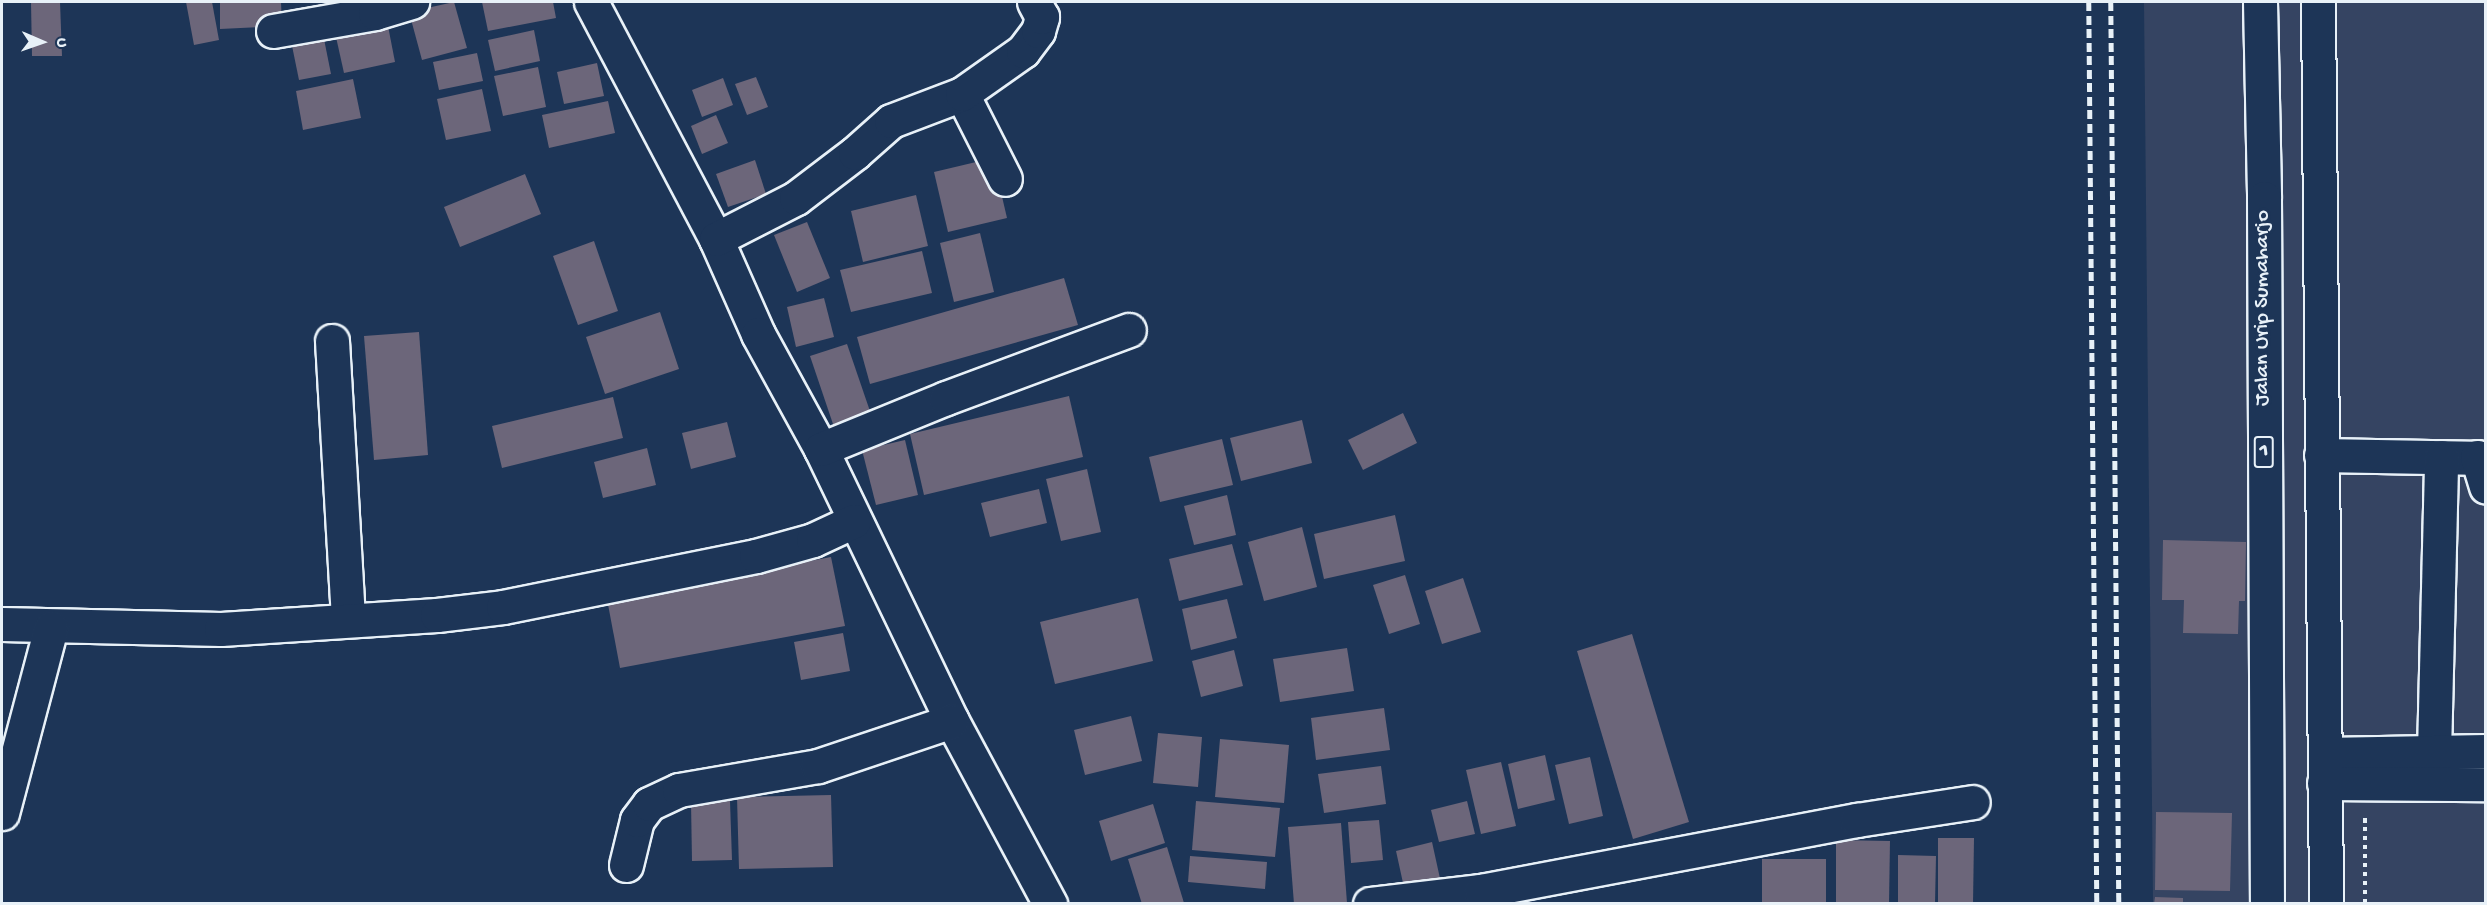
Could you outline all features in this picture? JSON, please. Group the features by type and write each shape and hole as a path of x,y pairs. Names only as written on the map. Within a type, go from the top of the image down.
{"main road":[{"path":"273,31 375,13 412,2"},
{"path":"591,2 716,239 758,334 821,449 952,721 1050,903"},
{"path":"716,239 796,198 891,121 962,94 1023,51 1038,31 1042,17 1034,2"},
{"name":"Jalan Urip Sumaharjo","path":"2260,2 2264,198 2267,903"},
{"path":"2318,2 2326,903"},
{"path":"962,94 1005,179"},
{"path":"821,449 946,398 1129,330"},
{"path":"332,341 348,620"},
{"path":"2321,455 2441,457 2483,467"},
{"path":"2434,752 2441,457"},
{"path":"2,624 51,627 221,629 503,607 666,576 813,540 854,520"},
{"path":"2,813 51,627"},
{"path":"626,865 637,820 649,804 679,790 818,766 952,721"},
{"path":"2324,768 2434,752 2486,751"},
{"path":"2324,768 2365,784 2486,784"},
{"path":"1370,903 1481,891 1857,820 1973,802"}],"path":[{"path":"2365,784 2365,903"}],"shaded area":[{"path":"2144,2 2485,2 2485,903 2153,903"}],"building":[{"path":"31,2 60,2 62,56 32,56"},
{"path":"186,2 212,2 219,40 194,45"},
{"path":"220,2 281,2 282,26 220,29"},
{"path":"454,2 467,48 422,60 409,12"},
{"path":"482,2 553,2 556,18 488,31"},
{"path":"388,26 395,62 344,73 336,37"},
{"path":"322,29 331,74 299,80 290,36"},
{"path":"534,30 540,61 495,71 488,40"},
{"path":"477,53 483,81 439,90 433,62"},
{"path":"597,63 604,96 564,104 557,72"},
{"path":"538,67 546,107 503,116 494,76"},
{"path":"756,77 768,107 747,115 735,84"},
{"path":"723,78 733,105 702,117 692,90"},
{"path":"353,79 361,118 303,130 296,91"},
{"path":"482,89 491,131 446,140 437,99"},
{"path":"608,101 615,133 549,148 542,115"},
{"path":"716,115 728,143 702,154 691,126"},
{"path":"993,158 1007,218 948,232 934,172"},
{"path":"755,160 766,194 728,207 716,174"},
{"path":"525,174 541,214 460,247 444,207"},
{"path":"916,195 928,246 863,262 851,211"},
{"path":"807,222 830,278 797,292 774,235"},
{"path":"980,233 994,292 954,302 940,243"},
{"path":"594,241 618,311 578,325 553,256"},
{"path":"922,251 932,293 851,312 840,270"},
{"path":"1064,278 1078,325 870,384 857,337"},
{"path":"824,298 834,337 796,347 787,307"},
{"path":"660,312 679,369 605,394 586,337"},
{"path":"419,332 428,455 374,460 364,336"},
{"path":"847,344 872,417 835,430 810,356"},
{"path":"1069,396 1083,457 924,495 910,434"},
{"path":"613,397 623,438 502,468 492,426"},
{"path":"1403,413 1417,443 1363,470 1348,440"},
{"path":"1302,420 1312,463 1241,481 1230,438"},
{"path":"727,422 736,457 691,469 682,433"},
{"path":"1222,439 1233,485 1160,502 1149,457"},
{"path":"905,440 918,495 876,505 862,450"},
{"path":"647,448 656,485 603,498 594,462"},
{"path":"1087,469 1101,532 1061,541 1046,479"},
{"path":"1039,489 1047,523 990,537 981,503"},
{"path":"1227,495 1236,535 1194,545 1184,506"},
{"path":"1395,515 1405,561 1324,579 1314,534"},
{"path":"1302,527 1317,587 1264,601 1248,542"},
{"path":"2163,540 2246,542 2245,601 2239,601 2238,634 2183,633 2184,600 2162,600"},
{"path":"1232,544 1243,585 1179,601 1169,559"},
{"path":"831,557 845,626 620,668 607,599"},
{"path":"1405,575 1420,624 1389,634 1373,585"},
{"path":"1463,578 1481,632 1442,644 1425,591"},
{"path":"1138,598 1153,661 1055,684 1040,622"},
{"path":"1227,599 1237,638 1191,650 1182,609"},
{"path":"843,633 850,671 801,680 794,642"},
{"path":"1632,634 1689,822 1633,839 1577,651"},
{"path":"1347,648 1354,691 1280,702 1273,659"},
{"path":"1234,650 1243,686 1201,697 1192,661"},
{"path":"1384,708 1390,750 1316,760 1311,718"},
{"path":"1131,716 1142,761 1085,775 1074,730"},
{"path":"1158,733 1202,737 1198,787 1153,783"},
{"path":"1220,739 1289,745 1284,803 1215,797"},
{"path":"1545,755 1555,800 1518,809 1508,764"},
{"path":"1590,757 1603,816 1569,824 1555,765"},
{"path":"1501,762 1516,826 1481,834 1466,770"},
{"path":"1381,766 1386,804 1324,813 1318,774"},
{"path":"831,795 833,867 739,869 737,797"},
{"path":"730,801 732,860 692,861 691,802"},
{"path":"1196,801 1280,808 1275,857 1192,850"},
{"path":"1467,801 1475,834 1439,842 1431,810"},
{"path":"1153,804 1165,843 1111,861 1099,821"},
{"path":"2156,812 2232,813 2230,891 2155,890"},
{"path":"1379,820 1383,860 1351,863 1348,822"},
{"path":"1341,823 1347,903 1294,904 1288,827"},
{"path":"1938,838 1974,838 1973,904 1938,904"},
{"path":"1836,840 1890,841 1889,904 1836,904"},
{"path":"1432,842 1441,883 1405,892 1396,851"},
{"path":"1167,847 1184,903 1142,904 1128,859"},
{"path":"1898,855 1936,856 1935,904 1898,904"},
{"path":"1190,856 1267,862 1265,889 1188,882"},
{"path":"1762,859 1826,859 1826,904 1762,904"},
{"path":"2155,897 2183,898 2183,904 2154,904"}],"railway":[{"path":"2089,2 2097,904"},
{"path":"2111,2 2119,904"}]}
